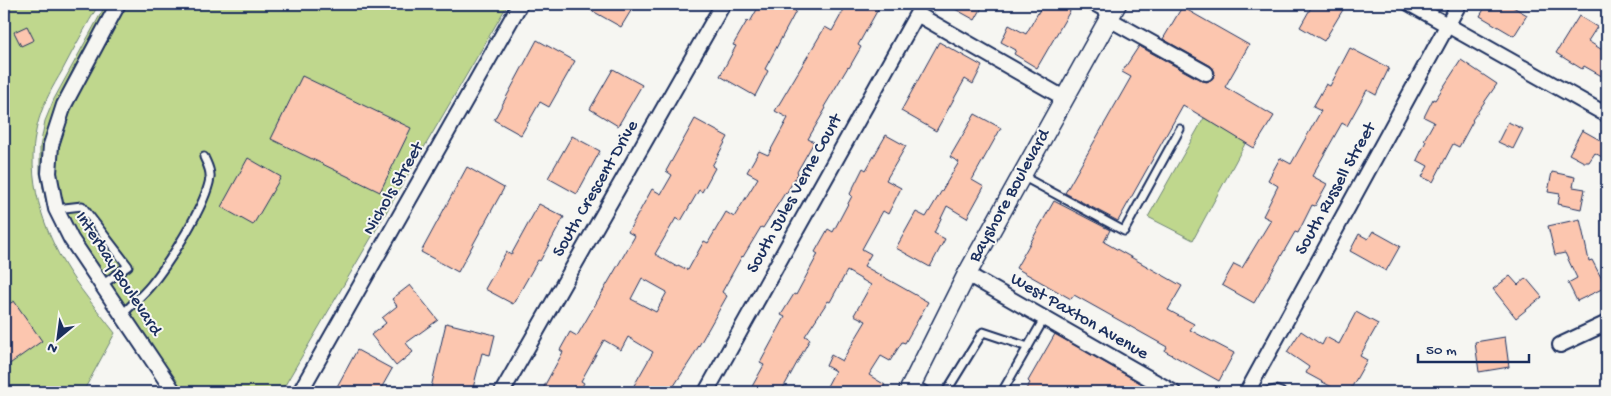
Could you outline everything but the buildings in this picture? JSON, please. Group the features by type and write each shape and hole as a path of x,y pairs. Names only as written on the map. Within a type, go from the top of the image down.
{"street":[{"name":"Interbay Boulevard","path":"118,4 64,105 51,145 49,173 56,209 70,239 174,392"},
{"name":"Nichols Street","path":"300,392 520,4"},
{"name":"South Crescent Drive","path":"502,392 723,4"},
{"path":"1410,4 1607,115"},
{"name":"South Russell Street","path":"1247,392 1459,4"},
{"path":"1112,13 1206,73"},
{"name":"Bayshore Boulevard","path":"910,388 966,274 1112,13"},
{"name":"South Jules Verne Court","path":"706,392 917,14 1064,98"},
{"name":"West Paxton Avenue","path":"966,274 1173,392"},
{"path":"1560,345 1607,323"}],"lane":[{"path":"1088,4 1112,13"},
{"path":"1021,175 1124,231 1180,129"},
{"path":"122,315 151,284 173,253 204,201 210,178 209,168 204,157"},
{"path":"56,209 82,206 128,266 102,285"},
{"path":"1002,392 1044,318"},
{"path":"946,392 983,332 1028,347"},
{"path":"910,388 928,392"},
{"path":"1266,392 1275,390 1281,392"}],"green space":[{"path":"4,4 99,4 46,100 39,119 33,156 36,192 54,245 75,280 115,333 83,392 4,392"},
{"path":"106,4 110,4 64,87 47,132 43,154 42,182 40,147 45,121 54,99"},
{"path":"127,4 508,4 281,392 183,392 77,234 67,212 57,173 58,153 63,132 82,86"},
{"path":"1204,118 1246,142 1193,240 1148,217"}]}
